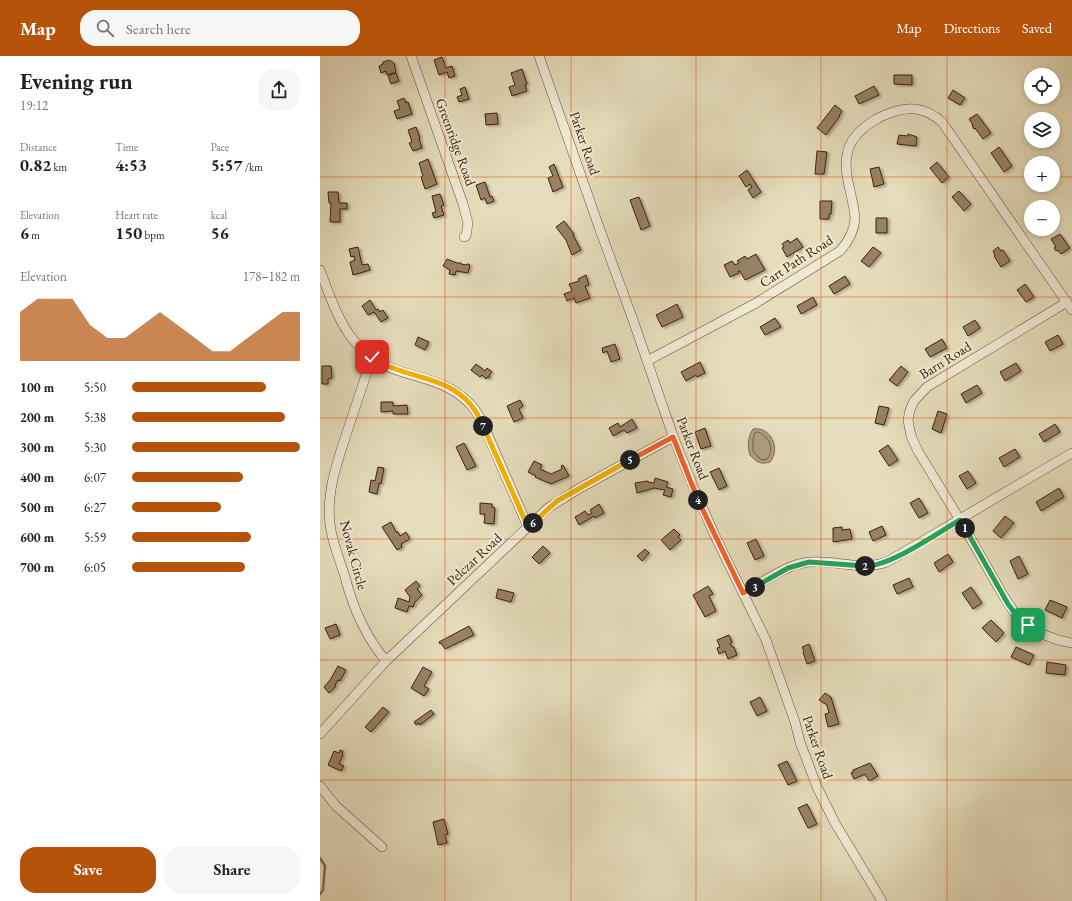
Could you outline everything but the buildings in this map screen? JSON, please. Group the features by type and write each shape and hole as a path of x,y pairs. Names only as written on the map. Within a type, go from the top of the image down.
{"street":[{"name":"Greenridge Road","path":"411,56 463,204 468,223 466,236 464,237"},
{"name":"Parker Road","path":"539,56 673,437 694,491 773,658 800,742 817,788 882,901"},
{"name":"Cart Path Road","path":"647,361 756,302 840,251 849,239 854,226 855,212 846,167 847,153 850,146 857,134 863,128 895,111 902,109 916,109 923,111 936,117 942,122 1070,306"},
{"path":"320,270 334,307 344,328 357,344 372,357 385,365 398,371 425,378 448,387 470,404 483,425 528,527"},
{"name":"Barn Road","path":"1070,306 936,381 924,390 914,401 908,420 914,444 1014,612 1028,625 1042,634 1072,643"},
{"name":"Novak Circle","path":"372,357 337,463 331,487 329,514 332,537 348,591 367,635 386,661"},
{"name":"Pelczar Road","path":"320,734 386,661 557,501 673,437"},
{"path":"743,593 788,568 809,562 870,566 879,565 895,558 1072,453"},
{"path":"320,786 336,806 382,847"}],"water":[{"path":"753,429 765,431 772,440 775,451 770,462 759,462 750,455 748,442"}],"waterway":[{"path":"320,858 325,866 323,890 320,894"}],"route":[{"path":"372,357 398,371 425,378 448,387 470,404 483,425 528,527 557,501 673,437 694,491 743,593 798,564 819,562 870,566 879,565 895,558 960,520 1008,604 1021,620 1028,625"}]}
